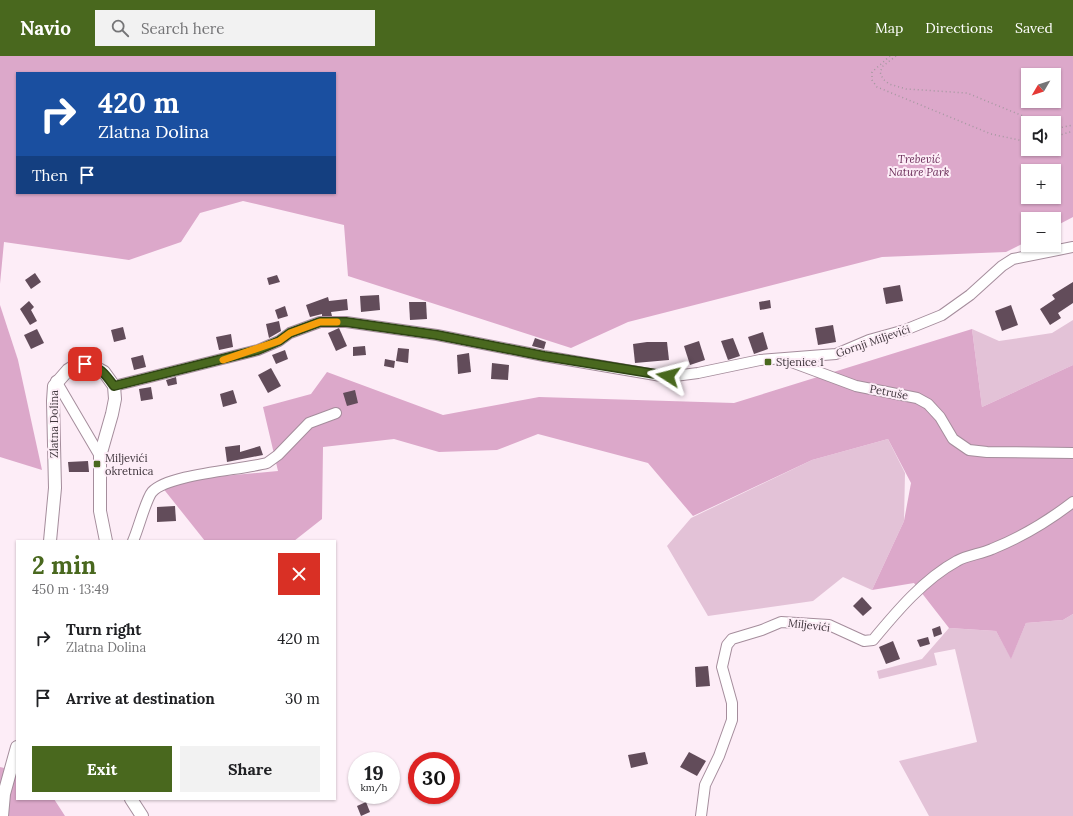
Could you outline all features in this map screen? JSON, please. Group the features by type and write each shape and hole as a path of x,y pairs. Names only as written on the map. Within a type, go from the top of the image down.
{"main road":[{"name":"Zlatna Dolina","path":"50,540 55,488 52,401 56,381 76,365 85,364 91,365 104,372 114,386"},
{"path":"106,540 100,511 100,456 115,399 114,386"},
{"path":"2,816 4,794 16,751"},
{"path":"132,800 142,816"}],"street":[{"name":"Gornji Miljevići","path":"114,386 258,350 279,341 290,333 320,322 346,322 437,335 544,356 668,376 698,373 760,360 836,354 869,340 905,330 942,315 970,295 1002,266 1013,259 1073,247"},
{"name":"Petruše","path":"783,358 856,386 917,398 928,404 940,417 953,439 969,450 987,452 1073,453"},
{"path":"56,381 100,456"},
{"path":"133,540 151,493 158,487 181,478 267,463 278,455 309,423 336,413"},
{"name":"Miljevići","path":"701,816 705,785 719,756 732,720 732,703 722,667 727,645 732,639 762,630 781,622 787,622 829,625 864,641 873,640 901,607 928,582 958,560 990,550 1026,534 1073,502"}],"path":[{"path":"890,56 872,72 872,80 877,86 991,134 1021,140"},
{"path":"896,56 883,66 880,72 883,79 889,84 906,89 967,93 1023,116"},
{"path":"1061,128 1073,125"},
{"path":"1061,135 1073,131"}],"shaded area":[{"path":"1073,320 1073,365 982,407 972,329 999,341 1052,333"},
{"path":"888,439 905,473 904,521 872,590 843,577 813,601 708,616 667,546 691,518 812,460"},
{"path":"1073,614 1073,816 929,816 899,761 977,742 955,649 934,653 937,665 879,679 877,671 922,659 949,628 996,631 1011,658 1026,623 1063,620"}],"green space":[{"name":"Trebević Nature Park","path":"0,56 1073,56 1073,217 1061,223 1061,212 1021,212 1021,244 1006,252 882,257 628,322 571,348 348,276 344,225 243,201 200,213 181,242 129,260 4,242 0,284"},
{"path":"0,305 18,360 42,470 0,457"},
{"path":"972,329 982,407 1073,365 1073,614 1063,620 1026,623 1011,659 996,631 949,628 914,583 872,590 904,521 911,483 888,439 812,460 693,516 648,463 538,434 497,450 439,452 394,439 323,447 322,519 295,540 204,540 158,482 278,471 263,407 311,394 327,372 443,415 539,397 734,403"},
{"path":"0,767 16,771 16,800 55,800 65,816 0,816"}],"building":[{"path":"35,273 41,282 31,289 25,280"},
{"path":"277,275 280,282 269,285 267,278"},
{"path":"1073,282 1073,303 1058,313 1061,318 1050,325 1040,309 1055,299 1052,295"},
{"path":"900,285 903,301 886,304 883,288"},
{"path":"379,295 380,310 361,312 360,296"},
{"path":"328,297 329,301 347,299 348,310 331,312 332,316 322,316 322,314 310,317 306,305"},
{"path":"770,300 771,308 760,310 759,302"},
{"path":"29,301 34,307 31,310 37,321 30,325 20,309"},
{"path":"409,302 426,302 427,319 410,320"},
{"path":"1011,305 1018,325 1002,331 995,311"},
{"path":"285,306 288,316 278,319 275,310"},
{"path":"279,321 281,331 269,338 266,324"},
{"path":"833,325 836,342 818,345 815,328"},
{"path":"123,327 126,339 114,342 111,330"},
{"path":"339,328 347,346 336,351 328,333"},
{"path":"37,329 44,343 31,349 24,335"},
{"path":"763,332 768,349 754,354 748,337"},
{"path":"231,334 233,347 219,350 216,337"},
{"path":"535,338 546,342 544,349 532,346"},
{"path":"733,338 740,356 728,360 721,341"},
{"path":"699,341 705,360 690,365 684,346"},
{"path":"667,342 669,360 635,363 633,344"},
{"path":"365,346 366,355 353,356 353,347"},
{"path":"398,348 409,349 408,363 396,361"},
{"path":"285,350 288,359 276,364 272,355"},
{"path":"469,353 471,372 458,374 457,355"},
{"path":"143,355 146,367 134,370 131,358"},
{"path":"385,359 395,361 394,368 384,366"},
{"path":"492,363 509,365 508,380 491,379"},
{"path":"271,368 281,386 268,393 258,375"},
{"path":"176,377 177,384 168,386 166,380"},
{"path":"151,387 153,399 141,401 139,389"},
{"path":"233,390 237,403 223,407 220,394"},
{"path":"355,390 358,403 347,406 343,393"},
{"path":"240,445 240,452 260,446 263,455 227,462 225,447"},
{"path":"88,461 89,472 69,472 68,462"},
{"path":"175,506 176,521 157,522 157,507"},
{"path":"862,597 872,608 863,616 853,606"},
{"path":"940,626 942,634 934,637 932,629"},
{"path":"928,637 930,644 920,647 917,640"},
{"path":"893,641 900,659 886,664 879,647"},
{"path":"708,666 710,686 696,687 695,667"},
{"path":"645,752 648,764 631,768 628,755"},
{"path":"689,752 706,761 697,776 680,767"},
{"path":"367,804 370,812 361,816 357,806"}],"slow traffic":[{"path":"223,360 258,350 279,341 290,333 320,322 337,322"}],"place":[{"name":"Stjenice 1","path":"768,362"},
{"name":"Miljevići okretnica","path":"97,464"}],"route":[{"path":"85,364 98,367 104,372 114,386 231,358 258,350 279,341 290,333 320,322 346,322 437,335 544,356 668,376"}]}
